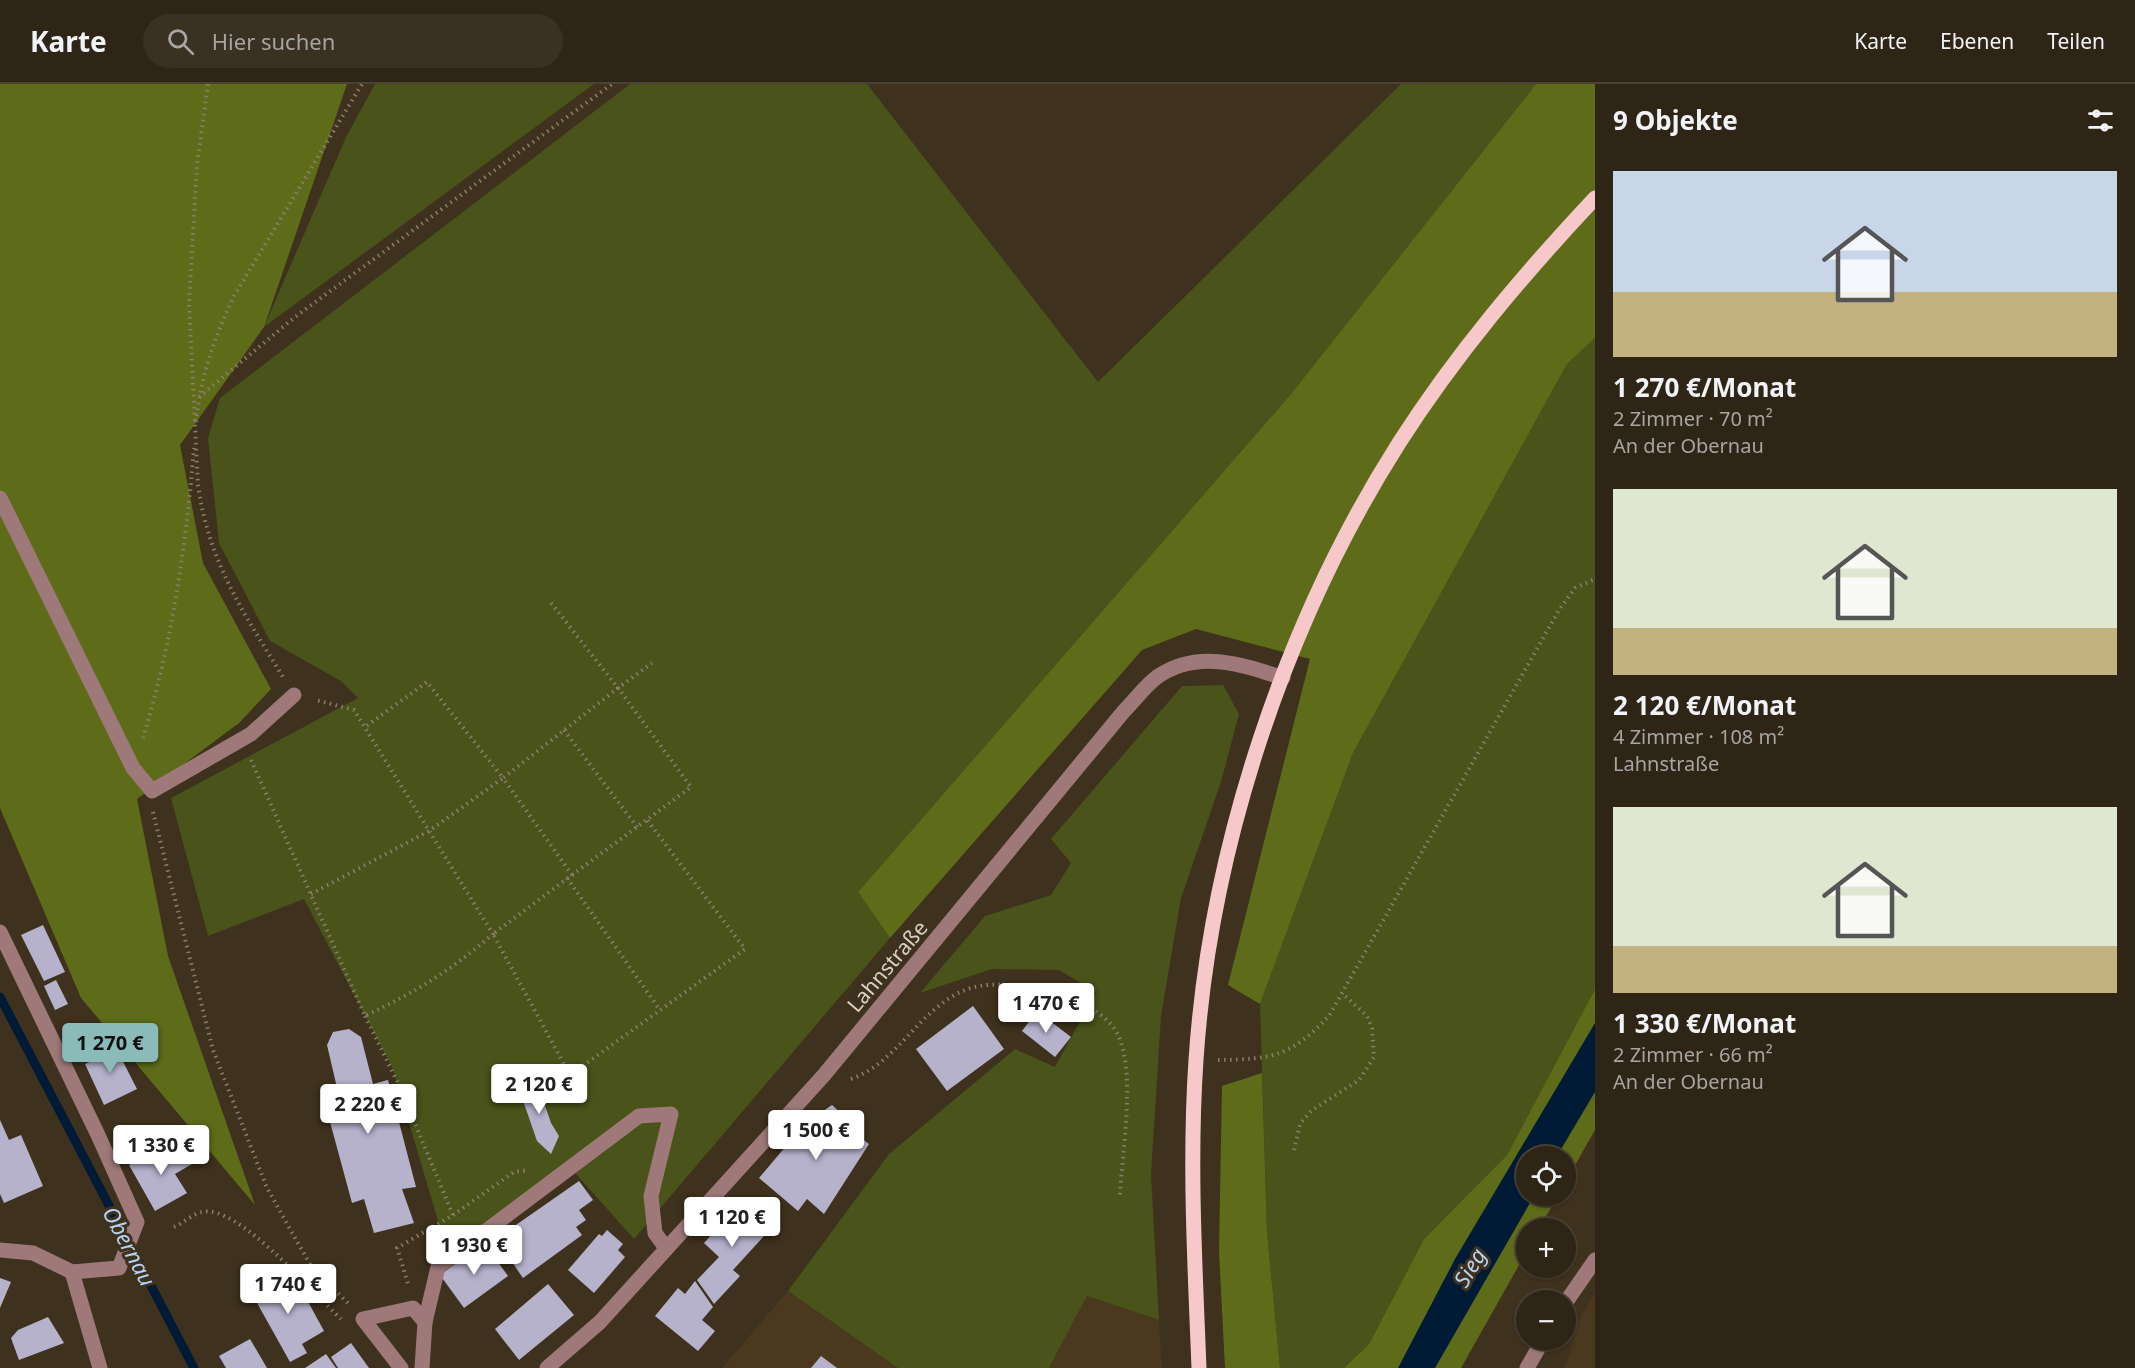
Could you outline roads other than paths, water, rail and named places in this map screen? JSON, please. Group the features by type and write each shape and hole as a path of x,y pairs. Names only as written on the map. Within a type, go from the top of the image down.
{"main road":[{"path":"1199,1368 1193,1152 1196,1060 1214,926 1245,783 1282,678 1315,598 1356,515 1398,444 1482,326 1523,274 1595,198"}],"street":[{"path":"0,498 133,768 152,790 241,740 294,695"},
{"name":"Lahnstraße","path":"547,1368 600,1322 824,1075 1124,711 1155,679 1189,663 1212,660 1236,662 1282,678"},
{"path":"0,932 98,1135 136,1222 119,1268 72,1272 33,1253 0,1250"},
{"path":"422,1368 425,1322 438,1267 639,1116 671,1114 651,1196 655,1233 666,1248"},
{"path":"1574,1290 1595,1260"},
{"path":"72,1272 100,1368"},
{"path":"401,1368 363,1319 413,1308 425,1322"},
{"path":"1527,1368 1537,1350"}],"water":[{"path":"1595,1023 1595,1092 1563,1146 1522,1146"},
{"name":"Sieg","path":"1516,1156 1516,1206 1528,1206 1521,1218 1516,1218 1516,1227 1435,1368 1398,1368 1455,1259"}],"waterway":[{"name":"Obernau","path":"0,997 194,1368"}]}
